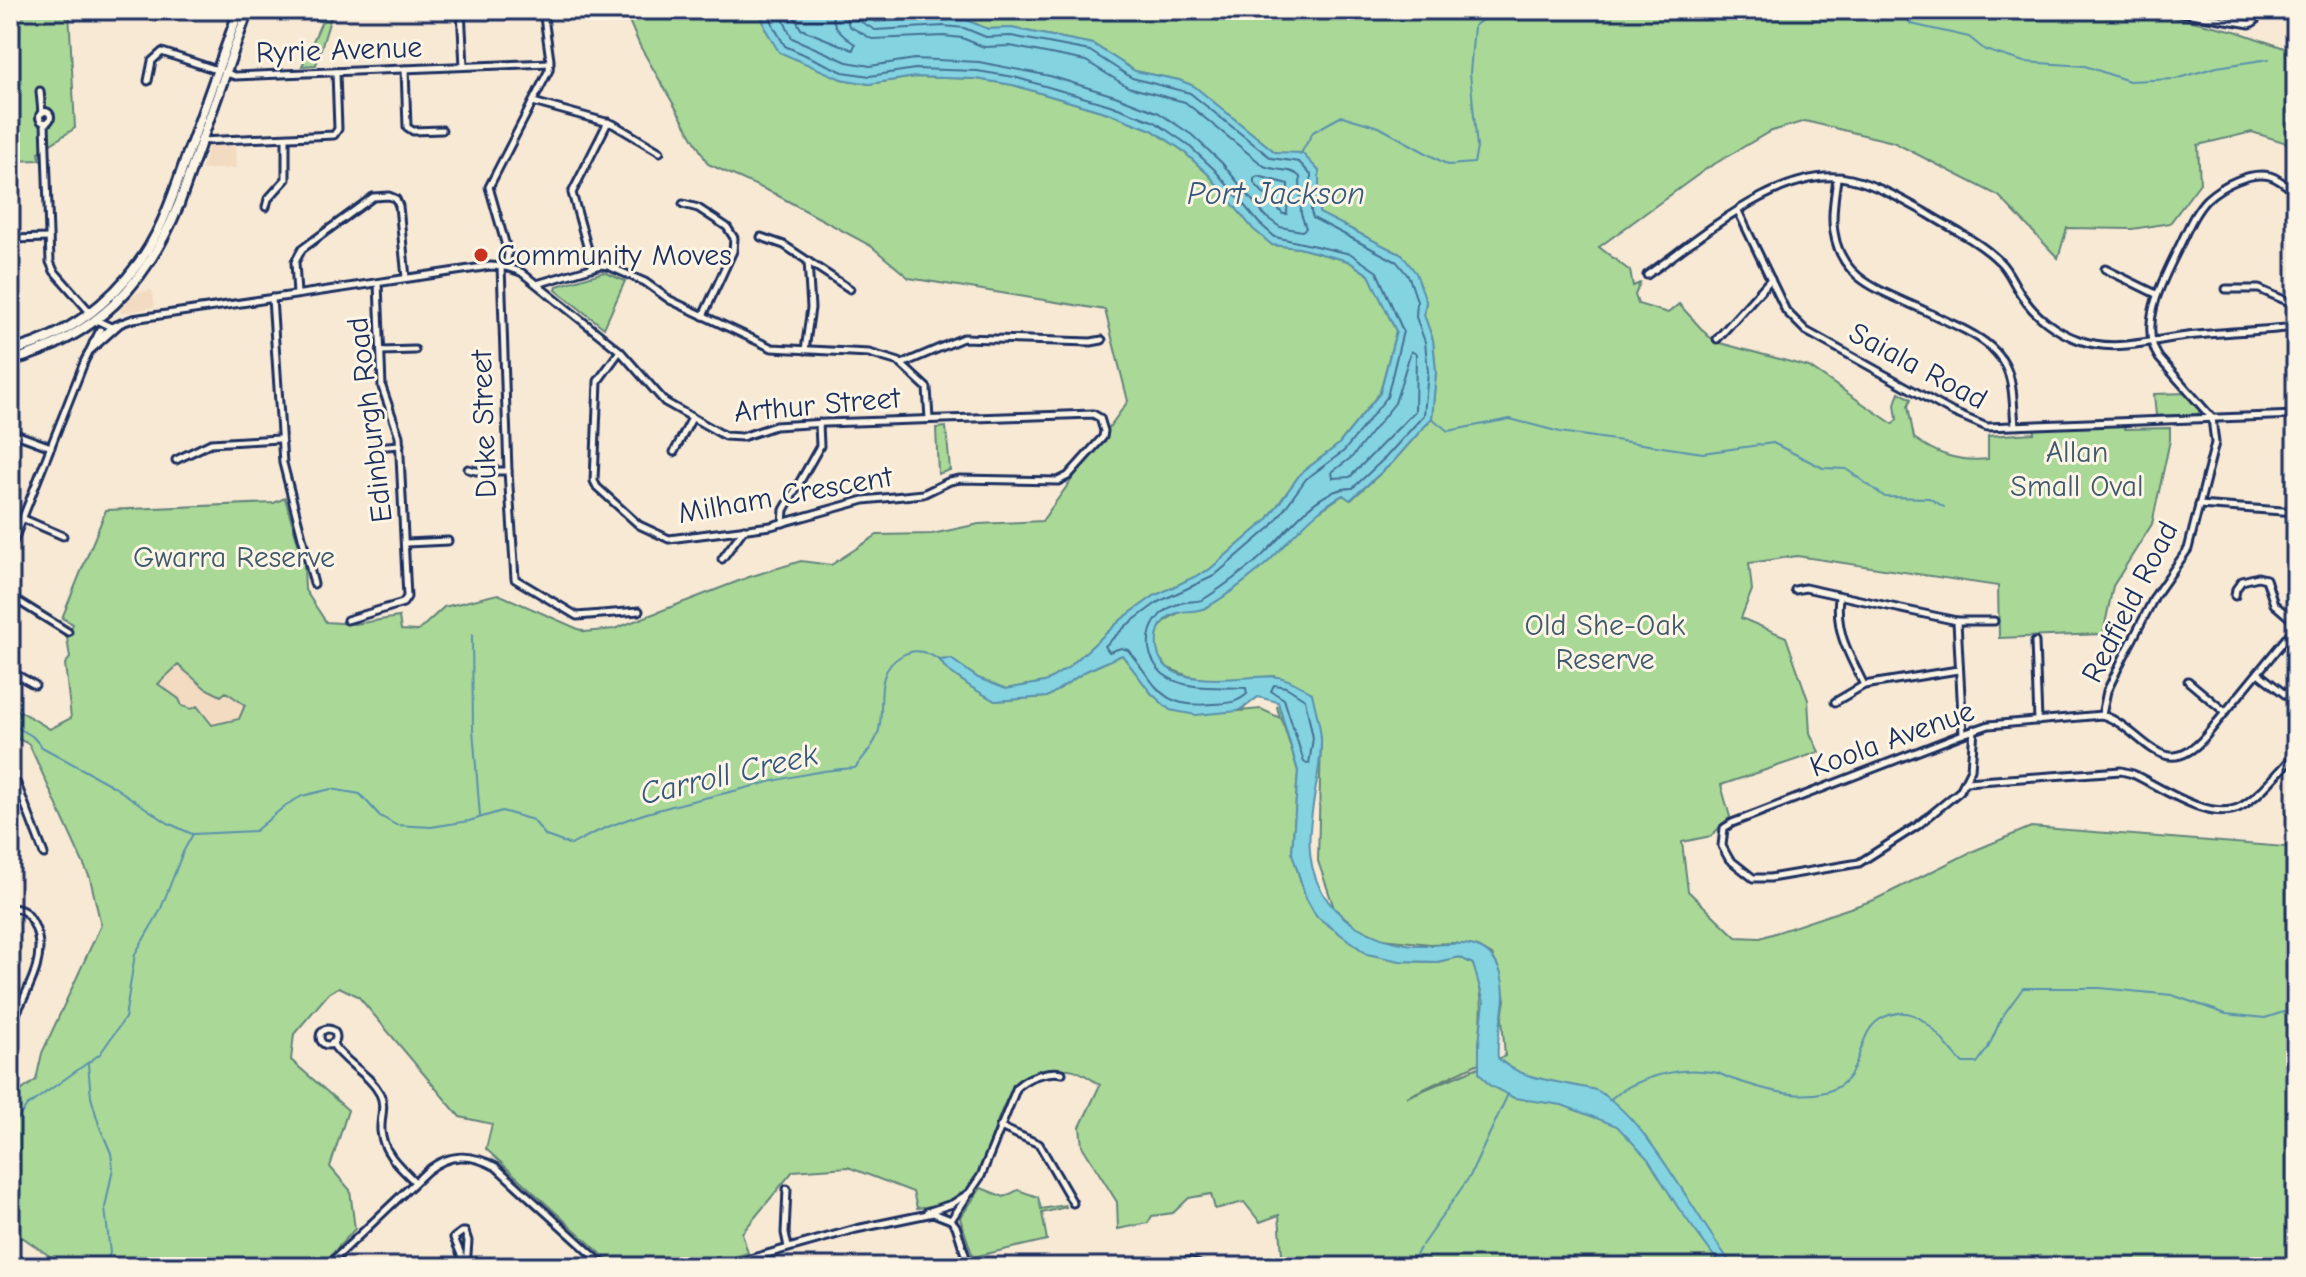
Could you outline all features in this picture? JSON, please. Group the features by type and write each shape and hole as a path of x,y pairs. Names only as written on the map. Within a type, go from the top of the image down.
{"highway":[{"path":"10,361 62,342 130,289 158,248 179,204 201,141 239,10"},
{"path":"10,351 47,339 93,317 153,240 248,10"}],"street":[{"path":"461,10 464,66"},
{"path":"543,10 550,63"},
{"path":"2167,10 2250,24 2255,21 2259,10"},
{"name":"Ryrie Avenue","path":"148,81 152,61 162,52 235,76 550,63"},
{"name":"Duke Street","path":"550,63 489,187 508,253 504,266 508,471 515,579 577,616 639,611"},
{"path":"405,69 407,127 413,131 442,130"},
{"path":"201,141 334,135 338,129 336,72"},
{"path":"40,91 42,113 39,119 45,123 52,267 104,333"},
{"path":"533,102 608,122 660,152"},
{"path":"593,267 572,193 608,122"},
{"path":"266,207 268,199 286,179 286,138"},
{"path":"2212,418 2159,358 2152,342 2156,294 2201,206 2214,194 2236,182 2263,175 2276,178 2296,193"},
{"path":"1837,178 1833,223 1841,259 1858,279 1975,335 1993,348 2006,366 2015,425"},
{"path":"1647,275 1764,194 1794,182 1852,179 1908,203 1988,250 2003,265 2029,306 2061,332 2089,343 2152,342 2185,336 2296,327"},
{"path":"297,295 295,262 302,249 366,201 381,196 396,199 399,206 406,278"},
{"path":"683,204 698,208 727,227 734,238 733,251 703,316"},
{"name":"Saiala Road","path":"1738,211 1786,311 1806,331 1980,426 2296,415"},
{"path":"761,237 784,245 850,289"},
{"path":"10,239 49,238"},
{"path":"805,350 811,308 808,261"},
{"path":"536,284 601,265 645,282 670,300 772,348 869,353 902,364 927,388 929,419"},
{"path":"10,550 92,347 111,327 139,318 504,266"},
{"name":"Arthur Street","path":"504,266 516,269 620,351 665,402 725,436 733,438 775,426 819,423 1093,414 1100,418"},
{"path":"2105,269 2156,294"},
{"path":"1717,339 1771,279"},
{"name":"Edinburgh Road","path":"347,620 406,600 400,445 382,387 378,283"},
{"path":"2226,289 2259,289 2296,305"},
{"path":"272,298 279,439 314,584"},
{"path":"93,317 111,327"},
{"path":"104,333 121,323"},
{"path":"902,364 963,338 1102,340"},
{"path":"381,351 415,350"},
{"name":"Milham Crescent","path":"620,351 598,381 593,474 597,487 639,525 669,539 783,523 864,500 923,494 960,479 1058,481 1068,476 1103,437 1100,418"},
{"path":"674,452 692,418"},
{"name":"Redfield Road","path":"2102,715 2107,691 2155,596 2188,549 2215,443 2212,418"},
{"path":"783,523 784,510 820,446 819,423"},
{"path":"10,432 51,447"},
{"path":"176,460 211,443 279,439"},
{"path":"374,447 400,445"},
{"path":"468,469 508,471"},
{"path":"2199,505 2296,512"},
{"path":"23,519 63,536"},
{"path":"722,559 744,529"},
{"path":"406,543 448,541"},
{"path":"2102,715 2112,718 2156,752 2170,756 2193,750 2296,624 2274,604 2266,579 2258,577 2242,581 2235,596"},
{"path":"1795,590 1805,588 1957,621 1994,621"},
{"path":"10,596 68,632"},
{"path":"1839,596 1836,618 1840,635 1864,685"},
{"path":"1957,621 1963,734"},
{"path":"2035,642 2038,721"},
{"path":"1835,702 1864,685 1958,670"},
{"path":"10,671 35,685"},
{"path":"2258,673 2296,703"},
{"path":"2188,681 2225,712"},
{"name":"Koola Avenue","path":"1966,782 1953,797 1917,826 1859,863 1753,878 1729,859 1722,846 1724,828 1974,729 2102,715"},
{"path":"1974,729 1974,755 1966,782 2121,771 2206,811 2239,808 2296,754"},
{"path":"11,780 17,784 44,854"},
{"path":"10,908 23,910 29,915 39,940 40,954 10,1026"},
{"path":"332,1043 378,1089 383,1108 381,1130 385,1147 415,1182"},
{"path":"951,1220 974,1189 1014,1091 1021,1082 1048,1073 1062,1073"},
{"path":"1000,1127 1039,1144 1073,1203"},
{"path":"326,1267 438,1162 463,1156 485,1160 496,1167 602,1266"},
{"path":"787,1189 785,1233 788,1247"},
{"path":"721,1267 922,1214 952,1204 974,1189"},
{"path":"922,1214 941,1215 951,1220 960,1233 969,1267"},
{"path":"462,1232 468,1241 466,1266 454,1238 462,1232"},
{"path":"1157,1267 1190,1261 1205,1267"}],"shaded area":[{"path":"208,146 235,146 236,168 202,170"},
{"path":"152,290 155,307 121,313 120,308 138,292"},
{"path":"178,665 195,681 225,691 246,704 239,719 212,725 192,709 182,706 158,684"}],"green space":[{"path":"10,10 69,10 75,128 39,152 40,160 10,161"},
{"path":"317,10 333,10 316,65 302,66 322,21 318,21"},
{"path":"633,10 760,10 766,30 841,79 869,84 915,77 977,79 1013,85 1108,113 1152,130 1182,150 1209,175 1272,245 1299,248 1348,261 1370,276 1396,331 1380,392 1338,445 1301,473 1267,520 1209,570 1154,596 1122,619 1069,667 1045,682 1006,689 978,678 951,659 940,660 946,669 995,701 1047,697 1086,671 1122,655 1152,694 1258,697 1240,711 1261,709 1280,718 1277,707 1285,704 1282,720 1298,771 1292,853 1306,898 1400,961 1437,962 1460,957 1473,964 1478,978 1482,1003 1479,1063 1407,1097 1505,1056 1502,1018 1505,1000 1500,971 1492,955 1478,947 1453,943 1382,939 1356,927 1334,908 1318,861 1321,738 1311,693 1275,676 1214,681 1188,676 1168,668 1147,644 1166,620 1184,610 1203,609 1259,568 1309,518 1343,495 1351,500 1392,463 1432,418 1436,372 1433,340 1424,315 1426,301 1402,255 1319,213 1319,171 1275,152 1194,86 1135,71 1093,44 1011,28 988,29 966,20 944,18 875,22 857,10 2145,10 2235,31 2296,52 2296,146 2252,132 2198,145 2200,183 2170,223 2132,229 2067,228 2058,258 1999,196 1893,142 1805,121 1769,132 1706,169 1599,247 1630,271 1633,286 1640,283 1635,295 1638,304 1668,313 1679,304 1708,336 1720,343 1809,367 1893,424 1897,419 1895,404 1899,392 1911,399 1908,406 1914,438 1949,456 1988,459 1988,436 2034,433 2034,429 2124,424 2125,429 2170,428 2152,524 2113,586 2103,634 1999,638 1998,586 1797,556 1749,563 1752,590 1741,618 1786,637 1808,700 1810,733 1819,752 1721,785 1730,817 1711,836 1682,842 1688,891 1736,937 1760,938 1874,900 1971,852 2031,827 2285,847 2296,835 2296,1267 1283,1267 1279,1215 1260,1222 1244,1202 1215,1209 1211,1194 1189,1198 1173,1213 1152,1216 1148,1223 1118,1229 1117,1202 1082,1146 1080,1127 1100,1085 1080,1072 1062,1069 1026,1078 1013,1090 996,1123 975,1178 953,1200 917,1208 913,1192 848,1167 793,1171 742,1233 748,1253 698,1267 620,1267 610,1262 486,1149 492,1124 460,1117 358,996 339,987 329,993 294,1034 291,1060 348,1110 330,1167 350,1190 355,1229 320,1267 46,1267 51,1257 22,1237 10,1247 10,1107 18,1093 36,1080 42,1053 101,925 90,878 29,744 10,735 10,705 50,729 71,718 65,664 70,658 67,638 73,624 62,618 106,510 274,503 285,498 304,564 305,590 326,622 355,624 399,617 401,630 418,631 444,607 498,594 585,632 614,629 749,577 801,561 831,565 877,535 932,534 979,524 1042,521 1128,401 1105,310 909,278 871,246 773,193 708,164 640,46 626,14","holes":["178,665 205,688 221,696 226,692 245,705 239,719 212,725 197,706 192,709 182,706 179,699 158,684"]},
{"path":"604,272 625,281 604,328 556,290 557,286"},
{"path":"2188,393 2200,409 2198,414 2156,416 2154,394"},
{"path":"946,427 950,470 938,474 936,428"},
{"path":"981,1188 1004,1197 1018,1190 1038,1197 1041,1209 1066,1207 1042,1213 1047,1240 973,1257 960,1218"}],"water":[{"name":"Port Jackson","path":"760,10 857,10 875,22 944,18 966,20 988,29 1011,28 1093,44 1135,71 1194,86 1275,152 1302,153 1319,171 1319,213 1402,255 1416,273 1426,301 1424,315 1433,340 1436,372 1432,418 1392,463 1350,500 1343,495 1324,508 1241,584 1205,608 1175,614 1165,620 1158,633 1157,648 1163,663 1175,672 1191,677 1278,677 1312,693 1321,741 1311,816 1310,854 1314,872 1328,901 1357,927 1393,942 1461,944 1485,951 1494,960 1503,985 1498,1058 1525,1074 1597,1091 1619,1107 1655,1149 1734,1267 1722,1267 1677,1206 1648,1159 1617,1126 1562,1105 1514,1098 1489,1085 1479,1073 1484,1002 1473,964 1459,957 1437,962 1400,961 1367,954 1316,916 1306,898 1292,853 1298,771 1278,702 1258,697 1238,711 1196,715 1170,710 1152,694 1122,655 1086,671 1047,697 995,701 946,669 940,660 951,659 978,678 1006,689 1045,682 1069,667 1122,619 1154,596 1209,570 1267,520 1301,473 1338,445 1380,393 1396,331 1369,275 1348,261 1299,248 1272,245 1253,229 1209,175 1182,150 1152,130 1108,113 1013,85 976,79 915,77 869,84 841,79 779,52 766,30"}],"waterway":[{"path":"1300,155 1313,132 1342,116 1379,127 1448,165 1474,163 1477,148 1470,73 1474,26 1495,10"},
{"path":"1899,10 1911,24 1969,37 1985,50 2024,62 2085,66 2129,81 2175,79 2217,67 2269,59"},
{"path":"1433,419 1448,431 1510,419 1560,432 1703,453 1773,443 1823,468 1846,469 1885,497 1929,498 1944,507"},
{"path":"472,634 473,729 480,816"},
{"name":"Carroll Creek","path":"10,1129 27,1106 100,1054 125,1018 135,954 160,911 193,834 255,831 302,796 331,789 360,794 380,816 396,825 431,827 469,821 502,811 533,820 546,836 571,845 610,826 671,806 794,776 855,768 877,735 883,679 892,663 906,653 917,651 941,661"},
{"path":"10,723 32,736 42,747 113,786 168,823 192,834"},
{"path":"1609,1100 1644,1080 1685,1071 1716,1073 1752,1086 1789,1094 1825,1092 1850,1076 1872,1027 1882,1018 1898,1013 1908,1013 1926,1023 1963,1063 1977,1063 1988,1048 2002,1017 2023,988 2100,988 2172,995 2226,1014 2265,1018 2296,1008"},
{"path":"88,1064 91,1097 111,1153 113,1168 105,1208 110,1253 104,1267"},
{"path":"1422,1245 1470,1176 1508,1094"},
{"path":"1409,1267 1420,1248"}],"place":[{"name":"Community Moves","path":"481,255"}],"park label":[{"name":"Allan Small Oval","path":"2077,469"},
{"name":"Gwarra Reserve","path":"234,557"},
{"name":"Old She-Oak Reserve","path":"1605,642"}]}
